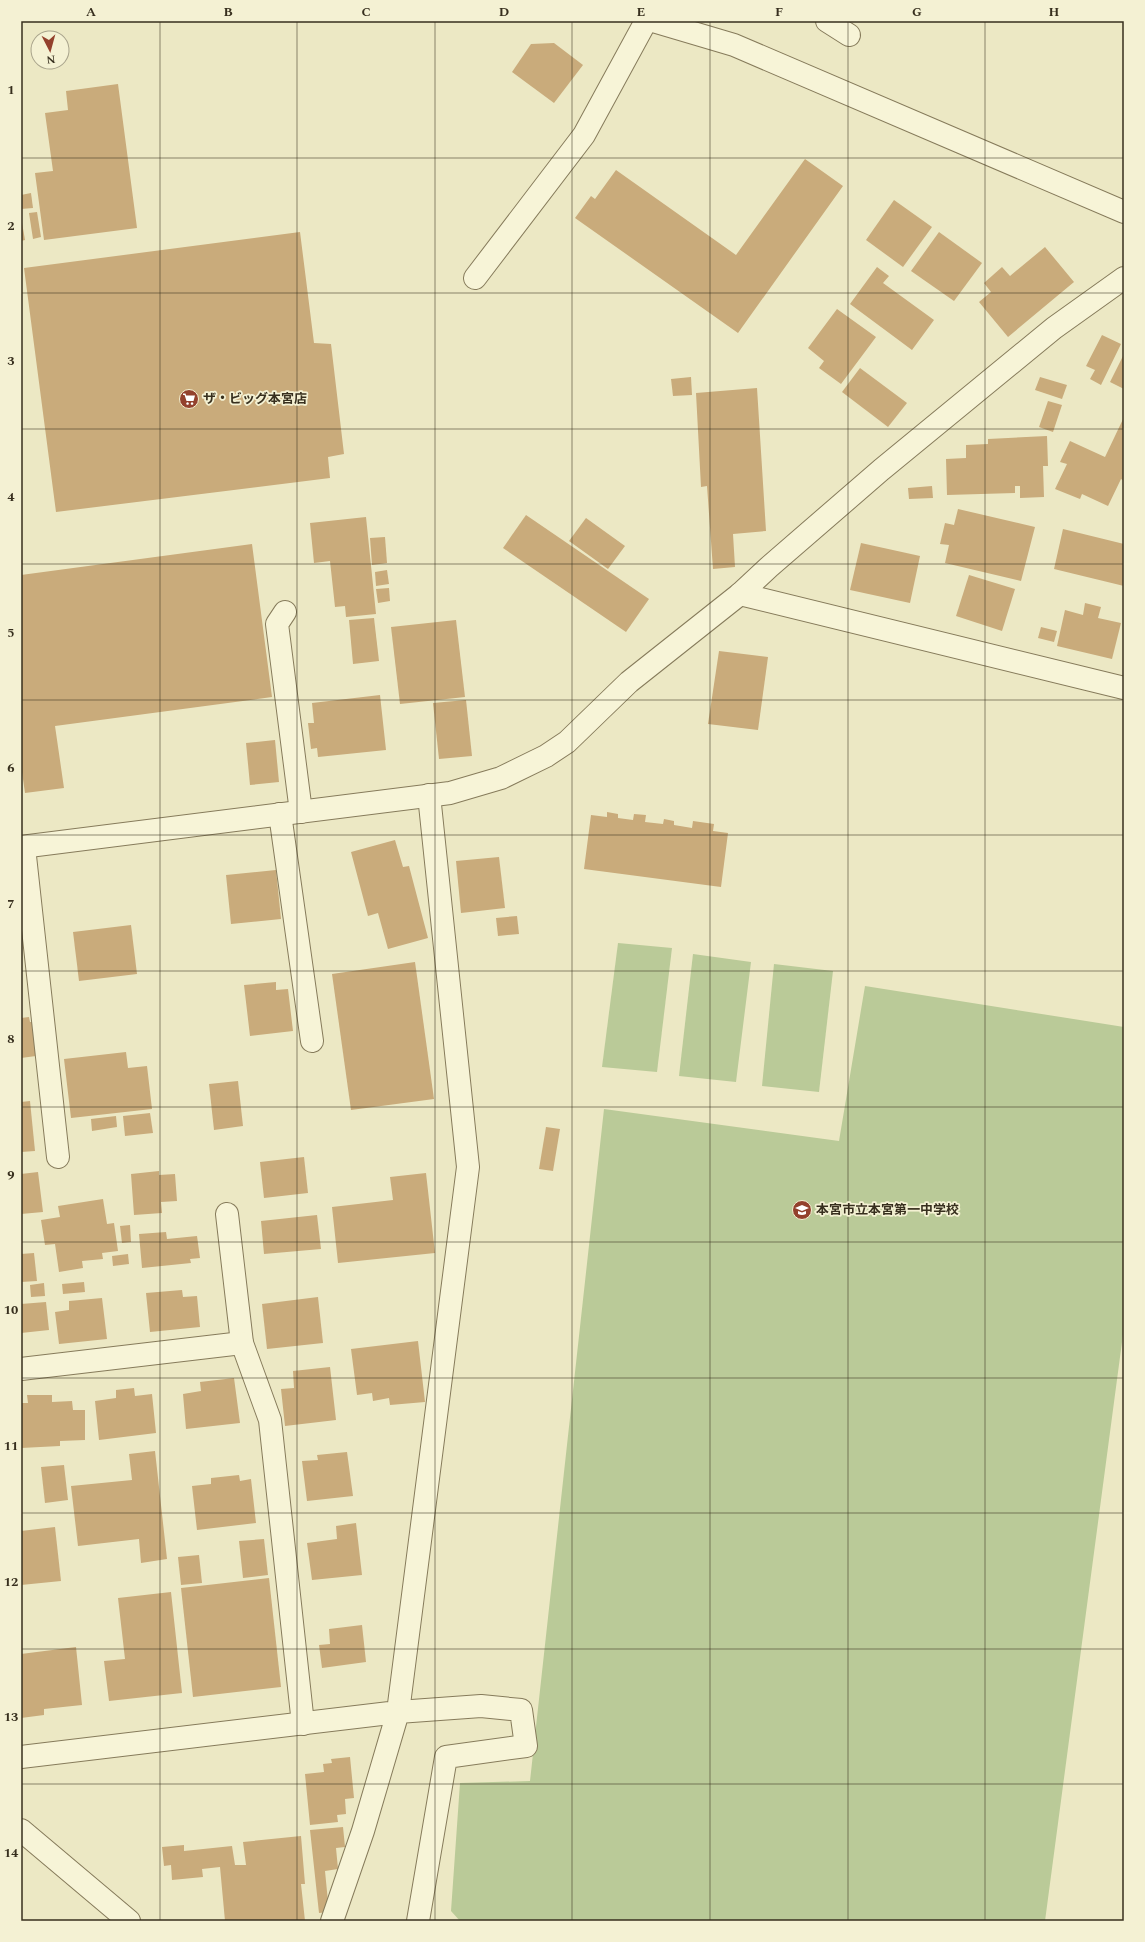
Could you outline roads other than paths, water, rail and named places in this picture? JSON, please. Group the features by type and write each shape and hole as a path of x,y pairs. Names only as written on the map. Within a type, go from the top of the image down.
{"street":[{"path":"475,278 584,135 646,21"},
{"path":"653,21 734,45 1124,212"},
{"path":"828,21 849,35"},
{"path":"58,1157 22,847 450,793 501,778 546,756 562,746 588,723 629,682 740,594 881,470 1054,328 1124,278"},
{"path":"740,594 1124,688"},
{"path":"285,612 276,624 291,813 312,1041"},
{"path":"332,1921 364,1831 398,1712 468,1167 429,795"},
{"path":"227,1214 242,1343 270,1420 304,1724"},
{"path":"21,1369 242,1343"},
{"path":"21,1758 398,1712 480,1706 521,1710 526,1746 446,1757 418,1921"},
{"path":"21,1830 129,1921"}],"place":[{"name":"ザ・ビッグ本宮店","path":"189,399"},
{"name":"本宮市立本宮第一中学校","path":"802,1210"}]}
